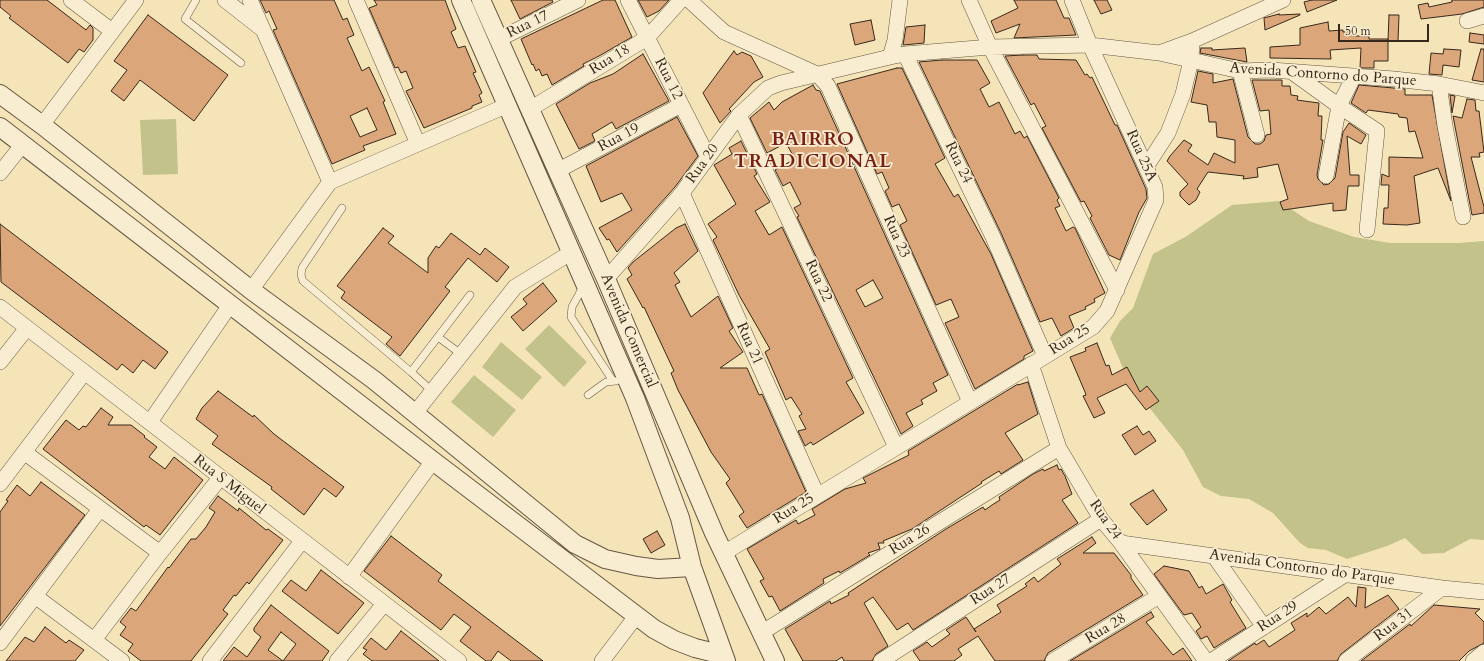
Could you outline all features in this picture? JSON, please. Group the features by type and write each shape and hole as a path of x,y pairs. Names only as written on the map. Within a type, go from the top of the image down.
{"street":[{"path":"71,0 112,31"},
{"path":"42,125 136,0"},
{"path":"225,0 263,29"},
{"path":"250,0 330,182"},
{"path":"356,0 418,144"},
{"name":"Avenida Comercial","path":"461,0 586,281 620,380 660,463 686,537 692,567 725,658"},
{"name":"Avenida Comercial","path":"481,0 606,279 714,533 761,633 769,658"},
{"name":"Rua 17","path":"499,39 578,0"},
{"name":"Rua 12","path":"628,0 708,157"},
{"name":"Rua 18","path":"530,109 647,38 682,0"},
{"path":"689,0 724,32 817,74 905,54 990,46"},
{"path":"890,57 896,34 900,0"},
{"path":"969,0 990,46 1117,290"},
{"path":"1072,0 1090,45"},
{"path":"1159,53 1192,41 1283,0"},
{"path":"1467,21 1484,16"},
{"path":"1146,167 1168,133 1176,114 1186,83 1191,60 1192,41"},
{"name":"Avenida Contorno do Parque","path":"990,46 1090,45 1159,53 1240,71 1292,72 1354,76 1439,84 1484,93"},
{"name":"Rua 25A","path":"1090,45 1155,187 1156,200 1117,290"},
{"name":"Rua 24","path":"905,54 993,237 1045,356"},
{"path":"1240,71 1257,135"},
{"path":"1292,72 1377,131 1368,230"},
{"name":"Rua 20","path":"606,279 682,193 739,115 768,88 781,83 817,74"},
{"name":"Rua 23","path":"817,74 828,86 970,402"},
{"path":"1326,176 1339,106 1354,76"},
{"path":"1439,84 1445,126 1463,217"},
{"path":"0,94 42,125 251,290 374,380 575,544 605,559 636,566 658,569 692,567"},
{"path":"251,290 330,182 508,105"},
{"name":"Rua 19","path":"557,171 681,105"},
{"name":"Rua 22","path":"739,115 896,447"},
{"path":"0,127 654,629 674,640 725,658"},
{"path":"0,173 23,144"},
{"path":"531,158 539,150 547,149"},
{"name":"Rua 21","path":"682,193 817,495"},
{"path":"554,210 566,208 571,203"},
{"path":"415,413 515,287 572,252"},
{"name":"Rua 25","path":"724,553 1093,327 1107,311 1117,290"},
{"path":"150,422 230,305"},
{"name":"Rua S Miguel","path":"0,307 84,373 150,422 302,542 459,661"},
{"path":"0,362 27,328"},
{"name":"Rua 24","path":"1031,364 1059,448 1101,519 1121,543 1206,661"},
{"path":"0,484 84,373"},
{"path":"357,402 365,387 374,380"},
{"path":"349,577 443,435"},
{"name":"Rua 26","path":"761,633 1059,448"},
{"path":"24,452 160,553"},
{"path":"94,640 160,553 220,478"},
{"path":"0,643 100,509"},
{"name":"Rua 27","path":"881,661 1101,519"},
{"path":"686,537 694,531 704,530 714,533"},
{"path":"210,661 302,542"},
{"name":"Avenida Contorno do Parque","path":"1121,543 1442,588 1484,592"},
{"path":"1214,556 1264,627"},
{"name":"Rua 29","path":"1211,661 1346,574"},
{"name":"Rua 31","path":"1346,661 1442,588"},
{"path":"35,596 122,661"},
{"name":"Rua 28","path":"1053,661 1159,596"},
{"path":"337,661 384,604"},
{"path":"602,661 637,615"},
{"path":"1473,661 1484,652"}],"lane":[{"path":"196,0 185,19 241,63"},
{"path":"342,208 302,268 301,275 304,281 432,391"},
{"path":"586,281 572,307 571,317 620,380 606,382 588,395"},
{"path":"411,372 470,294"},
{"path":"438,337 461,354"}],"green space":[{"path":"176,119 178,174 143,175 140,120"},
{"path":"1279,201 1309,221 1354,237 1390,243 1459,243 1484,241 1484,540 1470,539 1444,553 1422,554 1405,538 1387,546 1347,559 1326,550 1308,548 1300,543 1273,513 1249,499 1221,496 1203,487 1183,450 1129,382 1110,338 1120,321 1133,308 1153,254 1187,236 1232,205"},
{"path":"549,325 587,362 564,387 525,349"},
{"path":"501,342 542,377 522,400 482,367"},
{"path":"474,375 516,410 493,437 451,402"}],"building":[{"path":"0,0 47,0 86,30 90,25 93,28 93,40 84,52 79,49 68,63 9,18 11,16 0,7"},
{"path":"260,0 334,0 343,20 347,18 354,35 347,38 362,71 369,67 385,101 383,102 396,134 363,146 365,150 332,164 273,30 277,29 269,11 266,13","holes":["367,108 377,130 360,137 350,116"]},
{"path":"374,0 445,0 456,29 451,32 458,48 465,46 476,72 473,73 482,93 479,95 482,102 472,106 472,108 424,128 406,91 413,88 406,71 401,73 398,67 395,68 369,8 377,5"},
{"path":"511,0 552,0 553,2 520,19"},
{"path":"603,0 615,0 632,37 583,64 584,66 552,85 547,74 542,76 539,69 536,71 521,39"},
{"path":"638,0 669,0 659,11 647,17"},
{"path":"1014,0 1056,0 1064,18 1069,18 1076,35 1014,38 1020,24 996,33 991,21 1018,8"},
{"path":"1094,0 1107,0 1112,10 1101,14"},
{"path":"1312,0 1337,0 1307,12 1304,2"},
{"path":"1452,0 1484,0 1484,7 1462,14 1421,19 1418,5 1428,3 1429,7 1452,2"},
{"path":"1279,14 1300,15 1265,30 1264,18"},
{"path":"148,15 228,75 194,121 140,80 124,101 111,91 127,70 114,61"},
{"path":"1389,15 1399,15 1398,41 1388,41"},
{"path":"871,20 875,40 855,45 850,24"},
{"path":"1328,22 1329,31 1353,31 1353,36 1369,36 1369,39 1388,39 1388,61 1374,61 1374,68 1360,68 1361,48 1330,50 1331,59 1270,58 1270,47 1300,45 1300,28"},
{"path":"925,25 924,43 903,45 906,27"},
{"path":"1470,33 1484,35 1484,44 1469,42"},
{"path":"1201,48 1212,48 1212,50 1245,48 1247,62 1200,53"},
{"path":"1444,49 1461,50 1459,67 1443,65 1442,75 1429,74 1431,53 1443,54"},
{"path":"1481,49 1484,49 1484,82 1472,80"},
{"path":"734,51 737,55 742,52 751,56 763,77 754,82 729,109 731,111 720,123 703,93"},
{"path":"643,54 669,101 616,129 612,122 592,134 595,141 579,149 556,104 590,83 613,74"},
{"path":"1037,55 1039,59 1076,60 1085,75 1087,74 1090,78 1092,77 1115,125 1117,125 1146,189 1147,198 1139,212 1120,260 1109,255 1090,218 1092,216 1084,201 1081,202 1042,128 1046,126 1034,103 1031,105 1005,56"},
{"path":"942,60 977,60 990,83 980,89 989,107 999,102 1015,134 1020,131 1024,138 1027,136 1059,198 1057,200 1060,206 1055,208 1066,231 1073,227 1075,228 1105,293 1094,299 1095,302 1085,307 1086,309 1069,316 1074,328 1061,336 1052,318 1040,322 1001,233 919,62"},
{"path":"902,68 945,158 935,164 954,197 958,194 991,254 1033,351 1024,356 1024,359 975,389 945,323 959,317 951,299 936,305 900,225 907,221 899,204 892,207 885,191 889,188 882,172 877,174 837,84"},
{"path":"1198,71 1213,74 1213,83 1233,79 1248,137 1255,144 1260,144 1264,141 1266,135 1271,134 1269,110 1260,111 1252,80 1282,80 1282,86 1290,86 1291,95 1298,96 1297,100 1319,103 1318,116 1322,116 1321,140 1323,140 1317,175 1318,179 1324,185 1329,184 1335,178 1343,132 1349,123 1366,135 1361,144 1347,136 1350,175 1359,175 1359,186 1348,186 1346,210 1333,211 1333,203 1283,210 1280,202 1288,199 1278,164 1257,168 1258,177 1243,179 1244,176 1208,172 1197,189 1200,192 1196,200 1189,205 1180,196 1180,192 1188,184 1167,161 1184,140 1192,145 1188,151 1208,165 1214,153 1235,163 1235,140 1217,137 1216,122 1209,122 1207,105 1191,102"},
{"path":"813,85 816,90 820,91 948,375 933,383 937,391 921,400 923,404 906,413 913,426 901,434 797,217 799,216 794,208 801,204 790,182 783,186 775,170 795,159 786,143 767,153 750,118 769,102 774,110 782,102","holes":["873,280 883,298 865,307 856,290"]},
{"path":"1359,85 1405,89 1405,95 1432,95 1451,201 1438,168 1414,176 1420,223 1407,225 1383,224 1384,208 1388,208 1389,185 1381,185 1382,174 1389,177 1389,157 1423,158 1415,131 1409,132 1407,118 1399,117 1398,114 1368,110 1366,113 1351,103"},
{"path":"1450,95 1455,96 1452,113"},
{"path":"1467,99 1475,100 1476,111 1479,111 1484,152 1479,153 1480,157 1471,157 1484,207 1484,213 1472,215 1453,116 1462,118"},
{"path":"677,117 698,156 675,187 617,252 609,239 607,240 599,228 632,210 622,193 601,202 586,166"},
{"path":"741,141 757,174 754,176 770,202 755,211 769,235 782,227 853,378 846,382 864,413 813,445 811,442 805,446 798,431 806,429 799,416 802,414 791,397 786,400 765,352 770,349 739,295 713,240 717,237 708,224 736,204 714,165 732,154 729,148"},
{"path":"0,224 168,352 155,369 143,360 133,373 122,364 117,370 1,282"},
{"path":"685,224 698,251 674,273 680,282 675,285 691,317 718,296 733,328 729,331 743,352 720,368 747,368 759,395 762,394 806,492 747,528 739,516 744,512 726,483 730,479 711,452 678,390 671,373 674,371 644,307 643,308 627,279 632,275 628,268 633,262 676,228"},
{"path":"383,228 394,236 388,243 428,273 428,258 436,246 439,248 451,233 480,255 485,248 509,267 497,282 468,258 445,287 450,291 400,356 386,344 392,337 341,298 345,292 337,286"},
{"path":"543,283 557,301 523,331 511,317 527,304 523,299"},
{"path":"1097,343 1106,366 1109,365 1112,375 1127,367 1140,392 1147,386 1159,401 1146,410 1126,384 1097,398 1105,413 1094,418 1083,396 1086,395 1085,392 1070,357 1086,351 1085,348"},
{"path":"1028,382 1038,414 1005,433 1023,460 1001,474 999,471 981,482 982,483 912,529 883,541 884,543 878,543 880,549 868,553 870,555 840,573 839,571 823,579 824,583 780,611 772,596 769,597 760,581 764,579 747,549 796,520 798,524 815,515 812,509 845,489 866,483 863,478 909,455 908,451 1018,384"},
{"path":"218,391 253,417 254,415 274,434 344,487 336,497 324,488 304,515 271,489 272,487 212,444 218,436 196,419 202,408"},
{"path":"101,408 113,417 108,425 131,425 157,447 149,457 165,469 174,457 203,480 160,535 146,525 144,527 43,449 66,420 79,430 83,426 86,427"},
{"path":"1137,426 1143,435 1149,431 1156,441 1135,455 1122,435"},
{"path":"1057,465 1059,470 1061,469 1065,476 1072,494 1062,500 1078,523 913,630 908,623 897,630 873,597 864,603 888,646 876,654 872,661 844,661 842,657 836,661 803,661 785,629 830,601 831,604 849,595 848,593 946,529 983,507 985,510 1000,500 999,497 1033,474"},
{"path":"41,482 85,515 0,626 0,512 8,501 6,500 17,485 30,496"},
{"path":"1153,490 1167,510 1147,525 1130,504"},
{"path":"218,496 238,511 239,508 266,530 268,529 283,540 249,584 247,582 236,596 234,595 223,610 228,614 191,661 141,661 128,651 133,644 120,635 126,627 120,622 131,608 136,611 168,567 169,568 191,539 196,539 206,527 215,512 209,508"},
{"path":"657,531 665,545 651,553 643,539"},
{"path":"391,536 442,575 438,581 543,661 511,661 498,651 491,661 486,661 460,641 471,627 454,614 441,630 364,571"},
{"path":"1092,537 1096,543 1083,553 1114,553 1131,575 1131,578 1143,595 1048,653 1044,661 995,661 978,636 958,649 962,655 954,661 920,661 913,651 927,642 932,647 950,634 946,630 966,617 974,629 1001,612 997,605 1027,586 1025,584 1034,577 1038,582 1061,564 1057,559"},
{"path":"1164,566 1189,571 1199,588 1202,586 1206,594 1223,584 1232,600 1230,602 1246,628 1214,648 1207,636 1201,639 1196,631 1201,627 1192,613 1184,615 1154,574"},
{"path":"321,570 364,603 338,634 282,591 291,580 306,591"},
{"path":"1358,587 1366,588 1365,608 1388,595 1399,609 1341,654 1337,661 1228,661 1255,643 1256,645 1264,640 1269,647 1295,630 1291,623 1307,613 1307,617 1319,607 1326,614 1348,597 1356,607"},
{"path":"271,605 329,651 322,661 283,661 223,661 234,647 247,657 261,637 254,631 254,628","holes":["281,632 296,644 283,661 268,650"]},
{"path":"1434,605 1480,609 1475,613 1484,622 1484,643 1469,651 1459,661 1361,661 1410,624 1411,626"},
{"path":"1151,612 1154,617 1146,622 1173,655 1183,648 1192,661 1070,661"},
{"path":"45,627 66,643 69,640 84,650 75,661 6,661 25,637 34,642"},
{"path":"401,631 439,661 372,661 363,654 367,650 363,648 371,638 386,650"}],"district":[{"name":"BAIRRO TRADICIONAL","path":"813,152"}]}
